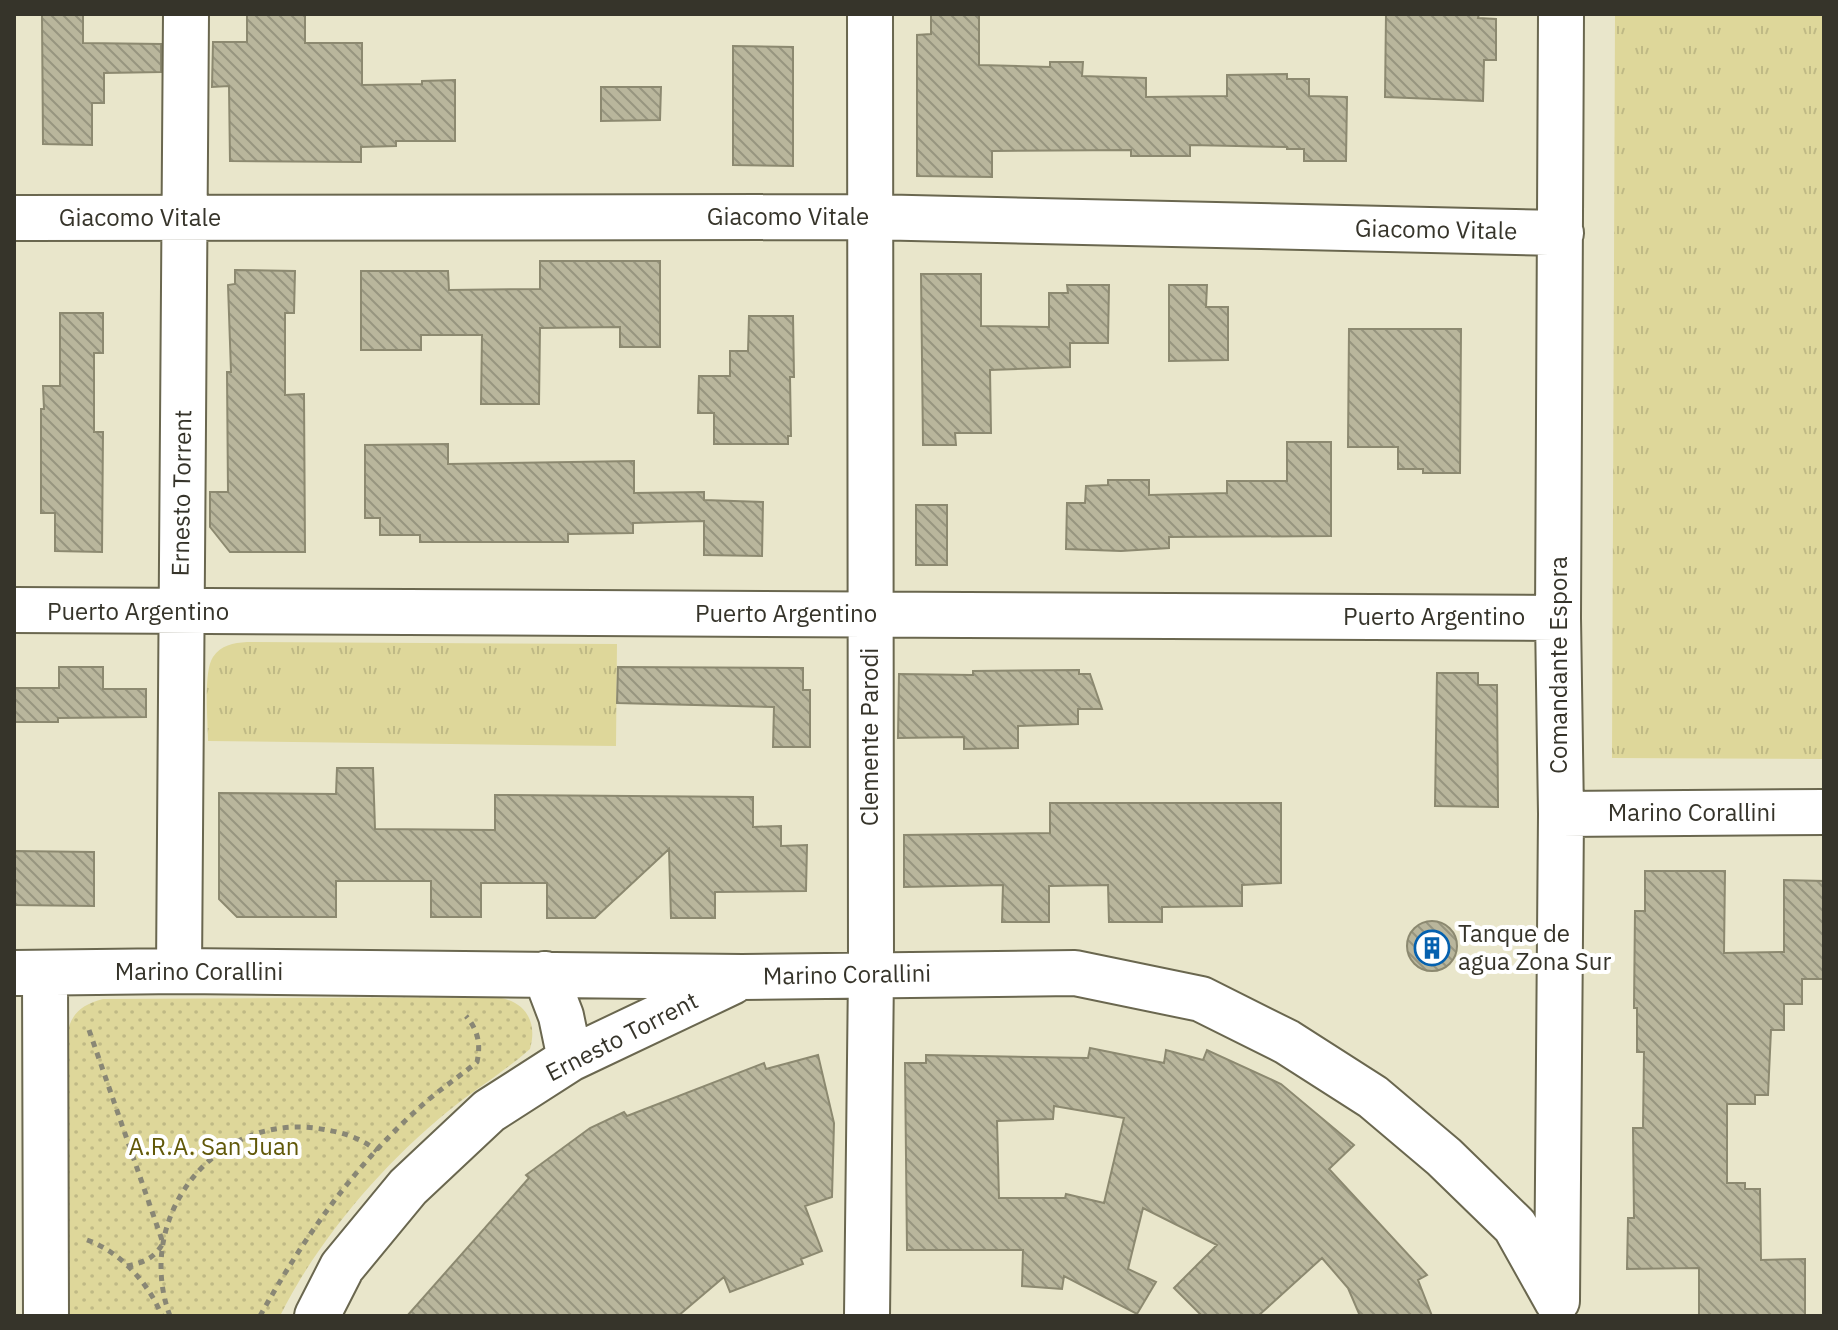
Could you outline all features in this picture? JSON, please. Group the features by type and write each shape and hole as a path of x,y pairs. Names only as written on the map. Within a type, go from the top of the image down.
{"street":[{"name":"Ernesto Torrent","path":"179,971 186,14"},
{"name":"Clemente Parodi","path":"867,1316 871,974 870,14"},
{"name":"Comandante Espora","path":"1557,1309 1561,814 1558,618 1561,14"},
{"name":"Giacomo Vitale","path":"14,218 869,217 1561,233"},
{"name":"Puerto Argentino","path":"14,610 1558,618"},
{"name":"Marino Corallini","path":"1561,814 1824,812"},
{"name":"Marino Corallini","path":"30,973 179,971 742,977 1075,973 1201,999 1287,1042 1385,1107 1444,1157 1515,1226 1557,1309"},
{"path":"30,973 35,1315"},
{"path":"545,974 561,1016 570,1059"},
{"name":"Ernesto Torrent","path":"317,1316 342,1267 408,1187 489,1111 570,1059 742,977"}],"path":[{"path":"260,1316 290,1261 326,1210 420,1107 477,1062 479,1039 474,1025 464,1014"},
{"path":"87,1054 87,1023 163,1243 163,1283 170,1316"},
{"path":"126,1266 158,1252 179,1196 191,1178 226,1147 245,1138 285,1128 318,1129 353,1137 377,1151"},
{"path":"87,1225 87,1255"},
{"path":"87,1240 126,1266 146,1286 162,1316"}],"green space":[{"path":"1615,14 1824,14 1824,759 1612,758"},
{"path":"247,642 617,644 616,746 208,741 207,685 210,664 224,647"},
{"name":"A.R.A. San Juan","path":"496,997 515,1003 527,1014 532,1030 530,1049 447,1112 375,1180 332,1232 280,1316 67,1316 66,1038 73,1017 82,1008 103,999"}],"building":[{"path":"42,14 83,14 83,43 161,44 161,72 104,73 104,103 92,103 92,145 43,144"},
{"path":"247,14 305,14 305,43 362,43 362,85 455,80 455,141 396,141 396,146 361,147 361,162 230,161 229,86 212,87 213,42 247,42"},
{"path":"931,14 979,14 979,65 1050,67 1050,62 1083,62 1082,76 1146,78 1146,97 1227,96 1227,75 1287,74 1287,79 1309,79 1309,96 1347,97 1346,161 1304,161 1304,149 1287,147 1190,145 1190,156 1131,156 1131,150 992,151 992,177 917,176 917,35 931,34"},
{"path":"1386,14 1479,14 1478,18 1496,19 1496,60 1484,60 1483,101 1385,97"},
{"path":"733,46 793,47 793,166 733,165"},
{"path":"601,87 661,87 660,120 601,121"},
{"path":"540,261 660,261 660,347 620,347 620,327 540,328 539,404 481,404 482,335 421,335 421,350 361,350 361,271 448,271 449,290 540,289"},
{"path":"235,270 295,271 294,313 285,313 285,395 304,394 305,552 230,552 210,527 210,492 228,492 227,372 231,372 228,285 235,284"},
{"path":"921,274 981,274 981,326 1049,327 1049,293 1068,293 1067,285 1109,285 1108,343 1070,343 1070,367 990,370 991,433 955,433 956,445 923,445"},
{"path":"1169,285 1207,285 1206,307 1228,307 1228,360 1169,361"},
{"path":"60,313 103,313 103,353 94,353 94,432 103,432 102,552 55,551 55,513 41,513 43,386 60,386"},
{"path":"749,316 793,316 794,377 790,377 791,436 788,436 788,444 714,444 714,413 698,413 699,376 730,376 730,351 748,351"},
{"path":"1349,329 1461,329 1460,473 1398,469 1398,447 1348,447"},
{"path":"1287,442 1331,442 1331,536 1169,537 1169,548 1121,551 1066,549 1067,503 1085,503 1086,486 1108,485 1108,480 1149,480 1149,495 1227,493 1227,481 1287,481"},
{"path":"448,444 448,464 634,461 634,493 704,492 704,500 763,502 762,556 704,555 704,521 633,523 633,533 568,534 568,542 420,542 420,535 380,535 380,518 365,518 365,445"},
{"path":"916,505 947,505 947,565 916,565"},
{"path":"59,667 103,667 103,689 146,689 146,717 14,722 14,688 59,688"},
{"path":"618,667 803,668 803,690 810,690 810,747 773,747 774,707 617,703"},
{"path":"1079,670 1079,674 1090,674 1102,709 1078,709 1078,724 1018,726 1018,748 964,749 964,737 898,738 899,674 973,675 973,671"},
{"path":"1437,673 1478,673 1478,685 1497,685 1498,807 1435,806"},
{"path":"337,768 373,768 375,829 495,830 495,795 753,797 753,827 781,826 781,846 807,845 806,891 715,892 715,918 671,918 669,849 595,918 547,918 547,883 481,883 481,917 431,917 431,881 336,881 336,917 237,917 219,899 219,793 336,794"},
{"path":"1050,803 1281,803 1281,883 1242,885 1242,906 1162,907 1162,922 1109,922 1108,885 1049,886 1049,922 1002,922 1003,885 904,887 904,835 1050,833"},
{"path":"14,851 94,852 94,906 14,905"},
{"path":"1645,871 1725,871 1724,953 1784,952 1784,880 1824,881 1824,979 1802,979 1802,1004 1784,1004 1784,1030 1771,1030 1768,1095 1755,1095 1755,1104 1727,1104 1727,1183 1745,1183 1745,1189 1760,1189 1761,1260 1805,1259 1805,1316 1699,1316 1699,1268 1627,1269 1628,1218 1634,1218 1633,1128 1643,1128 1644,1052 1637,1052 1637,1008 1634,1008 1635,911 1645,911"},
{"name":"Tanque de agua Zona Sur","path":"1432,921 1450,928 1457,946 1450,964 1432,971 1414,964 1407,946 1414,928"},
{"path":"1090,1048 1164,1063 1166,1050 1203,1060 1207,1050 1281,1084 1354,1145 1329,1169 1427,1275 1418,1280 1432,1316 1360,1316 1348,1288 1322,1258 1258,1316 1202,1316 1174,1288 1217,1245 1143,1208 1128,1269 1156,1282 1137,1314 1064,1276 1062,1289 1022,1286 1023,1250 907,1250 905,1063 926,1063 926,1055 1088,1058","holes":["1054,1106 1124,1118 1104,1203 1066,1194 1065,1198 999,1198 997,1121 1053,1119"]},
{"path":"818,1055 834,1123 832,1197 805,1206 822,1251 801,1259 803,1264 730,1292 724,1277 678,1316 407,1316 529,1178 526,1175 590,1128 624,1112 627,1116 764,1063 766,1069"}],"place":[{"name":"Tanque de agua Zona Sur","path":"1432,948"}]}
